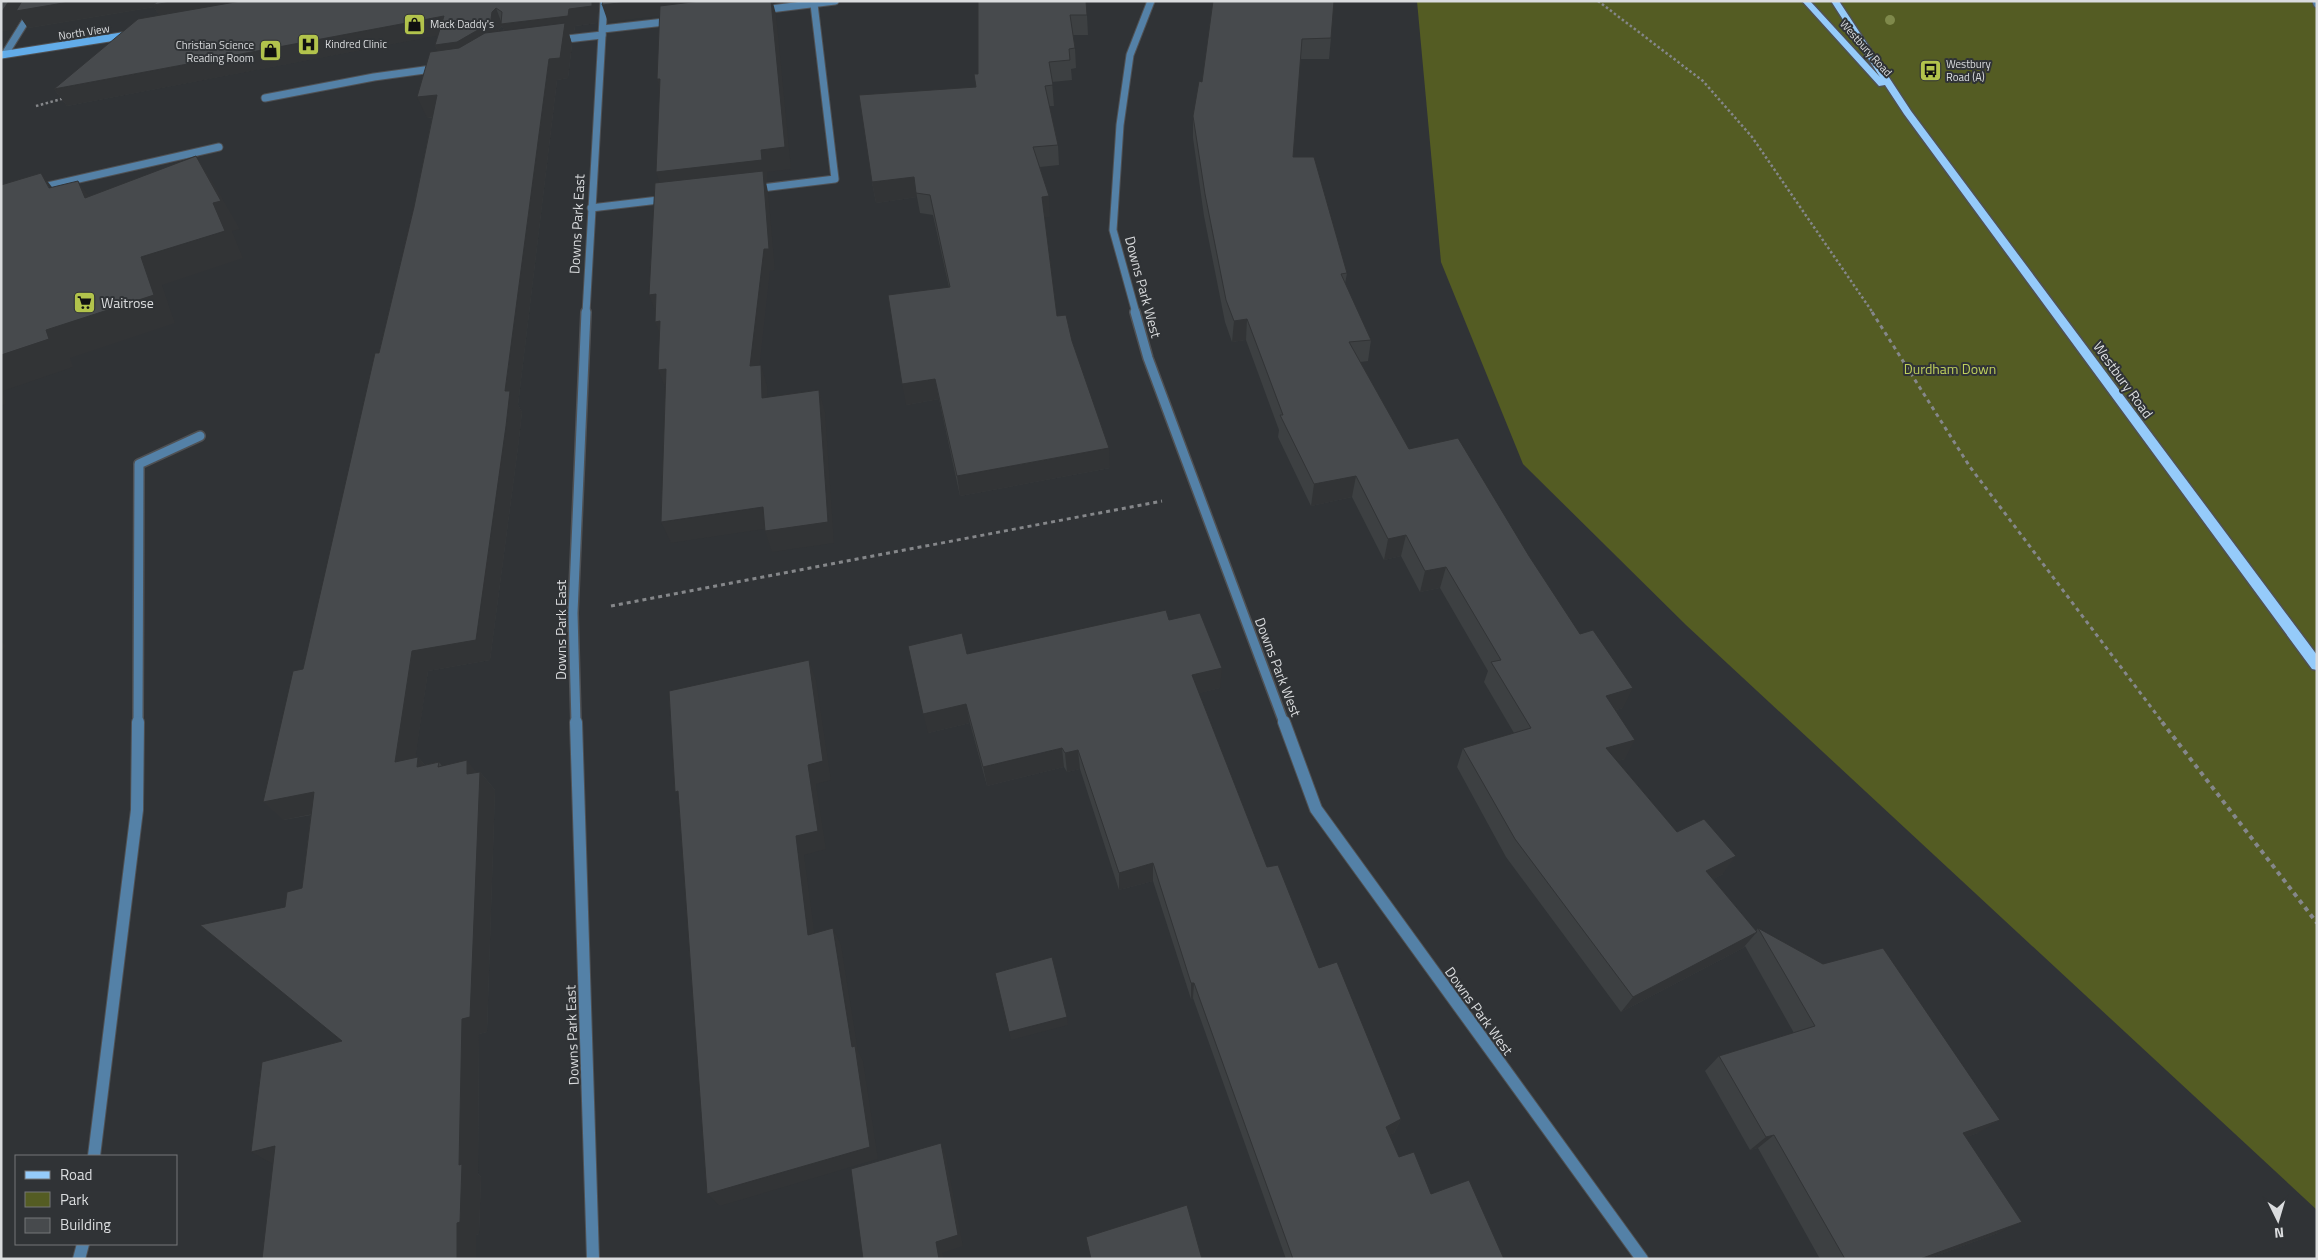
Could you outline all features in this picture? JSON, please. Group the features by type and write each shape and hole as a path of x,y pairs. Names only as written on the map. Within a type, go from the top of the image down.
{"main road":[{"name":"Westbury Road","path":"1806,1 1907,112"},
{"name":"Westbury Road","path":"1835,1 1907,112 2317,665"},
{"name":"North View","path":"3,54 132,34"}],"street":[{"path":"3,54 38,1"},
{"name":"Downs Park East","path":"593,1259 573,613 591,208 604,1"},
{"path":"756,11 836,1"},
{"name":"Downs Park West","path":"1151,1 1130,55 1120,125 1113,230 1148,358 1316,809 1642,1259"},
{"path":"747,189 836,179 814,4"},
{"path":"548,41 679,20"},
{"path":"265,98 374,77 448,67"},
{"path":"33,189 219,147"},
{"path":"591,208 679,197"},
{"path":"94,1155 137,810 139,464 200,436"},
{"path":"79,1259 83,1245"}],"path":[{"path":"1598,1 1704,81 1752,137 1868,305 1970,467 2150,707 2317,923"},
{"path":"573,613 1198,493"}],"green space":[{"name":"Durdham Down","path":"1417,1 2317,1 2317,1210 1686,625 1523,464 1441,262"}],"building":[{"path":"1,1 9,1 1,13"},
{"path":"22,1 75,1 16,11"},
{"path":"158,1 177,1 153,5"},
{"path":"241,1 592,1 592,6 569,9 568,16 501,24 502,12 496,8 492,12 490,26 483,27 457,42 435,45 444,16 54,89 138,19"},
{"path":"603,1 636,1 602,5"},
{"path":"700,1 771,1 785,147 761,150 762,160 656,172 660,79 657,79 660,6"},
{"path":"978,1 1086,1 1087,15 1070,15 1075,48 1069,49 1070,60 1049,62 1053,85 1045,86 1058,145 1033,147 1049,196 1042,197 1057,316 1066,315 1072,341 1109,448 957,476 935,379 902,384 888,295 950,287 930,195 916,193 914,177 872,182 859,95 976,87 974,74 978,74"},
{"path":"1213,1 1334,1 1331,38 1302,39 1293,157 1314,157 1347,273 1341,274 1371,340 1349,342 1409,449 1458,438 1529,556 1580,634 1593,630 1633,688 1606,696 1635,740 1606,748 1677,832 1704,819 1736,856 1706,871 1757,932 1633,997 1515,839 1463,748 1531,728 1491,662 1501,660 1446,567 1425,571 1406,535 1388,539 1356,476 1314,484 1280,415 1283,415 1247,319 1234,321 1226,300 1205,194 1193,116 1199,81 1202,82"},
{"path":"565,23 560,58 549,59 505,391 510,391 506,426 476,640 412,651 395,762 418,757 417,767 439,762 438,767 467,760 467,774 480,772 470,1017 462,1019 459,1165 462,1164 460,1222 457,1223 457,1259 262,1259 275,1146 251,1152 262,1062 342,1041 200,925 285,907 287,892 302,888 314,792 263,802 293,671 303,669 375,353 379,353 414,207 437,95 417,97 430,52 459,48 485,33"},
{"name":"Waitrose","path":"196,156 221,201 213,203 225,231 141,257 154,295 46,330 49,339 1,355 1,185 41,173 49,188 78,181 85,198"},
{"path":"763,171 769,249 764,249 750,366 761,365 762,398 819,390 828,522 765,531 763,507 661,522 666,369 658,370 660,321 655,322 656,294 649,295 655,183"},
{"path":"1166,610 1169,620 1200,613 1222,668 1192,675 1267,867 1278,865 1319,968 1337,962 1401,1119 1386,1127 1399,1157 1414,1152 1431,1194 1469,1180 1504,1259 1293,1259 1194,983 1191,983 1153,863 1119,873 1078,750 1065,753 1062,748 983,767 966,704 923,714 908,646 962,633 967,654"},
{"path":"809,660 823,761 808,765 818,831 796,836 808,935 833,928 852,1047 855,1046 870,1147 707,1194 678,791 675,792 669,691"},
{"path":"1758,928 1823,964 1883,948 2000,1120 1963,1133 2022,1222 1920,1259 1845,1259 1774,1135 1766,1137 1719,1056 1815,1026"},
{"path":"1052,957 1067,1017 1009,1032 995,973"},
{"path":"941,1143 958,1235 936,1242 939,1259 863,1259 851,1169"},
{"path":"1187,1205 1202,1259 1091,1259 1086,1237"}],"place":[{"name":"Mack Daddy's","path":"414,24"},
{"name":"Kindred Clinic","path":"309,44"},
{"name":"Christian Science Reading Room","path":"270,51"},
{"name":"Westbury Road (A)","path":"1930,70"},
{"name":"Waitrose","path":"85,303"}]}
